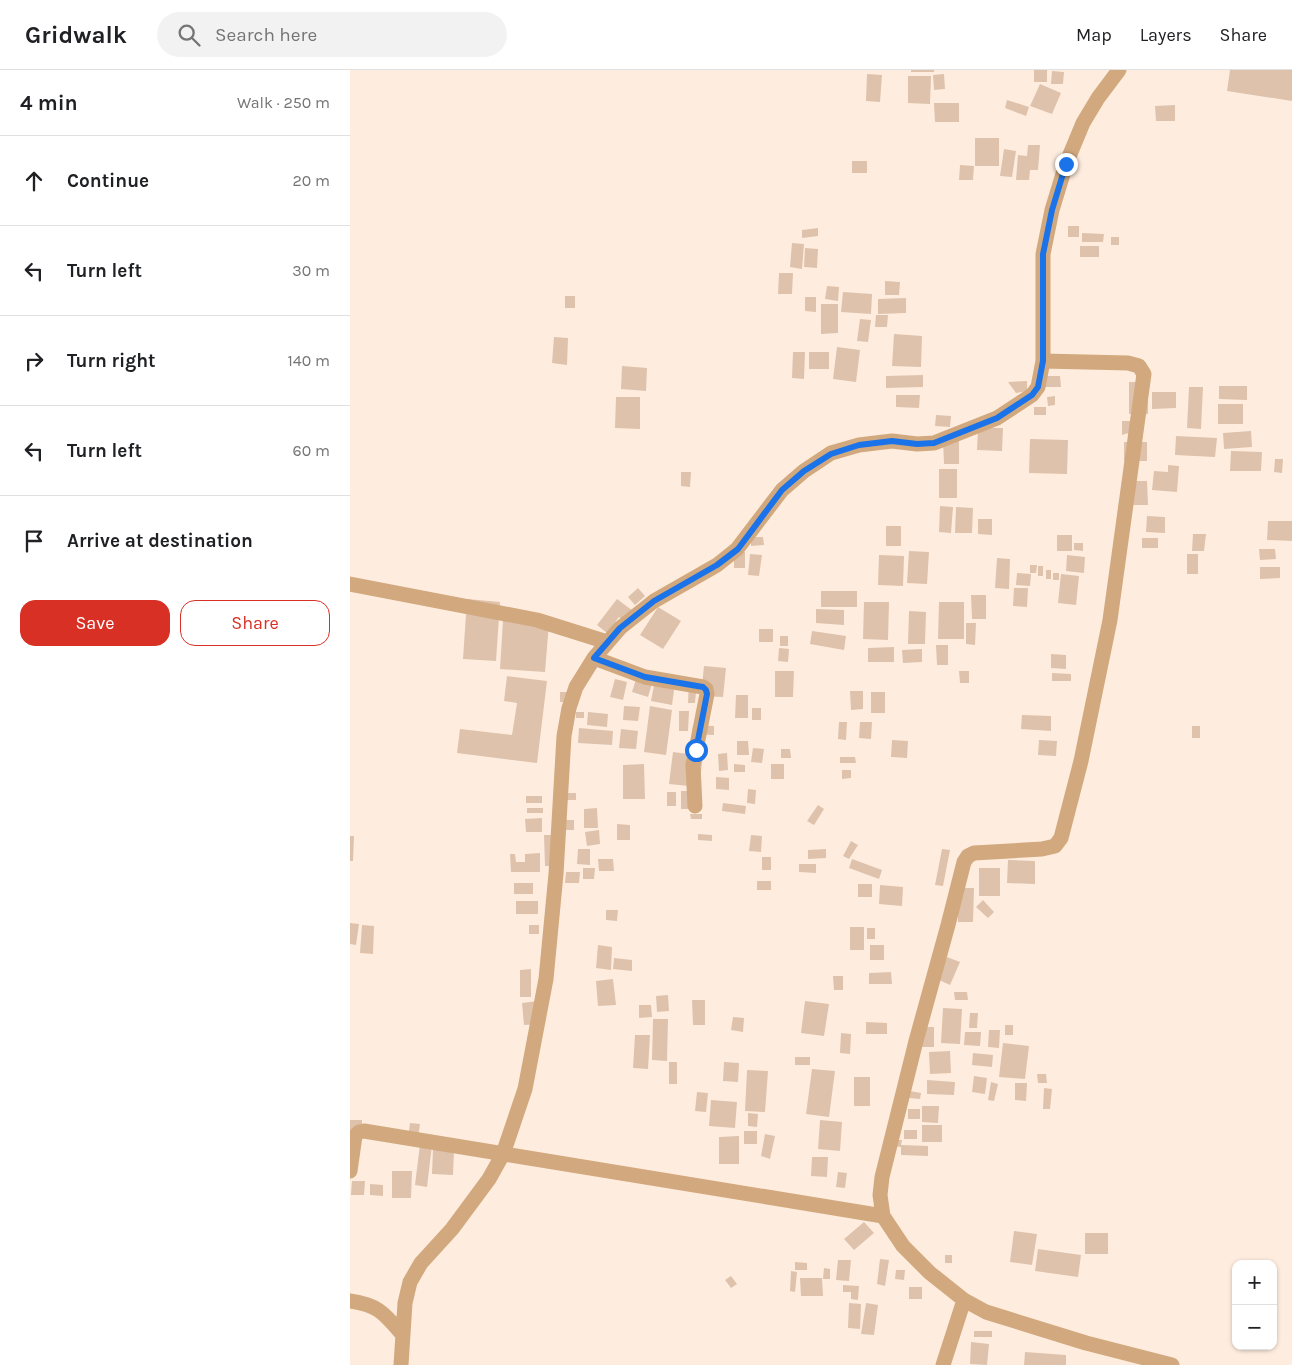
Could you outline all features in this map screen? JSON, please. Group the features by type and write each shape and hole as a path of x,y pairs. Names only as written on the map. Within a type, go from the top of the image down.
{"street":[{"path":"401,1365 405,1303 410,1282 421,1263 452,1229 489,1179 503,1154 525,1089 546,979 556,874 564,736 569,708 576,686 594,658 620,628 654,601 717,565 738,549 782,490 804,471 824,458 859,445 892,441 917,444 934,443 997,418 1032,395 1038,387 1043,361 1043,254 1052,210 1066,164 1083,123 1098,98 1119,70"},
{"path":"1043,361 1128,363 1139,366 1144,374 1108,628 1081,761 1062,838 1055,846 1042,849 974,853 968,856 964,862 916,1041 882,1177 880,1195 883,1216 910,1252 930,1273 964,1300 986,1312 1068,1337 1172,1365"},
{"path":"350,584 537,620 607,642"},
{"path":"594,658 645,677 703,687 706,690 707,694 693,765 696,806"},
{"path":"350,1171 355,1136 361,1131 883,1216"},
{"path":"943,1365 964,1300"},
{"path":"350,1301 366,1303 374,1307 390,1319 402,1334"}],"building":[{"path":"911,70 934,70 934,72 911,72"},
{"path":"1034,70 1047,70 1047,82 1034,82"},
{"path":"1230,70 1292,70 1292,101 1227,91"},
{"path":"1052,71 1064,72 1063,84 1051,84"},
{"path":"867,74 882,75 880,102 866,101"},
{"path":"944,74 945,89 934,90 933,75"},
{"path":"908,76 931,76 930,104 908,103"},
{"path":"1040,84 1061,93 1052,114 1030,106"},
{"path":"1007,100 1029,107 1026,116 1005,108"},
{"path":"934,103 959,103 959,122 935,122"},
{"path":"1175,105 1175,121 1156,121 1155,106"},
{"path":"975,138 999,138 999,166 975,166"},
{"path":"1028,145 1040,145 1038,170 1030,170 1029,180 1016,180 1018,155 1027,156"},
{"path":"1004,149 1016,151 1012,177 1000,176"},
{"path":"852,161 867,161 867,173 852,173"},
{"path":"960,165 974,166 973,180 959,180"},
{"path":"1068,226 1079,226 1079,237 1068,237"},
{"path":"818,228 818,236 802,238 802,230"},
{"path":"1082,233 1104,234 1103,242 1082,242"},
{"path":"1111,237 1119,237 1119,245 1111,245"},
{"path":"792,243 804,244 802,269 790,267"},
{"path":"1080,246 1099,246 1099,257 1080,257"},
{"path":"805,248 818,249 817,268 804,267"},
{"path":"779,273 793,273 792,294 778,294"},
{"path":"885,281 900,282 899,295 885,295"},
{"path":"827,286 839,287 838,301 825,299"},
{"path":"843,292 872,294 871,314 841,312"},
{"path":"565,296 575,296 575,308 565,308"},
{"path":"805,297 816,297 816,312 805,311"},
{"path":"906,298 906,313 878,314 878,299"},
{"path":"821,304 838,304 838,333 821,334"},
{"path":"876,315 888,315 887,327 875,327"},
{"path":"860,319 871,320 868,342 857,341"},
{"path":"894,334 922,336 921,367 892,366"},
{"path":"554,337 568,338 567,365 552,363"},
{"path":"837,347 860,350 856,382 833,379"},
{"path":"793,352 805,352 804,379 792,378"},
{"path":"809,352 829,352 829,369 809,369"},
{"path":"622,366 647,368 646,391 621,389"},
{"path":"923,375 923,387 886,388 886,376"},
{"path":"1044,376 1060,376 1061,387 1044,387"},
{"path":"1027,381 1027,391 1016,393 1008,382"},
{"path":"1129,382 1148,382 1148,414 1129,414"},
{"path":"1219,386 1247,386 1247,400 1219,399"},
{"path":"1189,387 1203,387 1201,429 1187,428"},
{"path":"1152,392 1176,392 1176,408 1152,409"},
{"path":"896,395 920,395 919,408 896,407"},
{"path":"1055,396 1055,405 1048,406 1047,397"},
{"path":"616,397 640,397 640,429 615,428"},
{"path":"1218,404 1243,404 1243,424 1218,424"},
{"path":"1034,407 1046,407 1046,415 1034,415"},
{"path":"936,415 951,416 950,427 935,426"},
{"path":"1122,421 1133,421 1132,432 1122,435"},
{"path":"978,428 1003,428 1002,451 977,450"},
{"path":"1251,431 1252,447 1224,449 1223,433"},
{"path":"1176,436 1217,438 1215,457 1175,455"},
{"path":"943,439 959,439 959,464 944,464"},
{"path":"1030,439 1068,440 1067,474 1029,473"},
{"path":"1124,442 1147,442 1147,461 1124,461"},
{"path":"1231,451 1262,452 1261,471 1230,471"},
{"path":"1275,459 1283,459 1282,473 1274,472"},
{"path":"1168,465 1179,466 1177,492 1152,490 1154,471 1168,472"},
{"path":"939,469 957,469 957,498 939,498"},
{"path":"681,472 691,472 690,487 681,486"},
{"path":"1128,481 1147,481 1148,505 1128,505"},
{"path":"940,506 953,507 951,533 939,532"},
{"path":"956,507 973,508 972,533 955,533"},
{"path":"1147,516 1165,517 1165,533 1146,532"},
{"path":"978,519 992,519 992,535 978,534"},
{"path":"1268,521 1292,521 1292,541 1267,540"},
{"path":"886,526 901,526 901,546 886,546"},
{"path":"1193,534 1206,534 1204,551 1192,551"},
{"path":"1057,535 1072,535 1072,551 1057,551"},
{"path":"751,537 763,537 764,545 751,546"},
{"path":"1142,538 1158,538 1158,548 1142,548"},
{"path":"1074,543 1083,543 1083,551 1074,550"},
{"path":"1259,549 1275,549 1276,559 1260,560"},
{"path":"909,551 929,552 927,584 907,583"},
{"path":"734,552 745,552 745,568 734,568"},
{"path":"750,554 762,555 759,576 748,575"},
{"path":"1187,554 1198,554 1198,574 1187,574"},
{"path":"879,555 904,556 903,586 878,585"},
{"path":"1067,555 1085,557 1084,573 1066,571"},
{"path":"997,558 1010,559 1009,589 995,588"},
{"path":"1030,565 1037,565 1036,573 1030,573"},
{"path":"1038,566 1043,566 1043,576 1038,576"},
{"path":"1260,567 1280,567 1280,578 1260,579"},
{"path":"1046,570 1051,570 1051,579 1046,579"},
{"path":"1017,573 1031,574 1030,586 1016,585"},
{"path":"1053,573 1059,573 1059,580 1053,580"},
{"path":"1061,574 1079,576 1076,605 1058,603"},
{"path":"638,588 645,596 635,605 628,597"},
{"path":"1014,588 1028,588 1027,607 1013,606"},
{"path":"821,591 857,591 857,607 821,607"},
{"path":"971,595 986,595 986,619 972,619"},
{"path":"467,599 500,602 496,661 463,659"},
{"path":"617,599 633,611 625,621 619,617 607,633 597,625"},
{"path":"864,602 889,602 888,640 863,639"},
{"path":"939,602 964,602 964,639 938,639"},
{"path":"658,607 681,621 663,649 640,635"},
{"path":"816,609 844,610 844,625 816,623"},
{"path":"909,611 926,612 925,644 908,644"},
{"path":"503,620 549,623 545,672 500,669"},
{"path":"966,623 976,623 975,645 966,644"},
{"path":"759,629 773,629 773,642 759,642"},
{"path":"812,631 846,636 844,650 810,644"},
{"path":"780,636 788,636 788,646 780,646"},
{"path":"936,645 948,645 948,665 937,665"},
{"path":"894,647 894,662 868,662 868,648"},
{"path":"779,648 789,649 788,662 778,661"},
{"path":"922,649 922,662 903,663 902,650"},
{"path":"1051,654 1066,655 1066,669 1051,668"},
{"path":"704,666 726,668 723,697 701,696"},
{"path":"775,671 794,671 793,697 775,697"},
{"path":"959,671 969,671 969,683 960,683"},
{"path":"638,673 654,677 648,697 632,692"},
{"path":"1052,673 1071,674 1071,681 1052,681"},
{"path":"507,676 547,681 537,763 457,753 460,729 512,735 517,703 504,701"},
{"path":"615,679 627,682 623,700 610,697"},
{"path":"655,680 675,683 672,705 651,701"},
{"path":"689,681 697,681 695,703 688,703"},
{"path":"850,691 863,691 863,709 851,710"},
{"path":"560,692 571,692 571,702 560,702"},
{"path":"871,692 885,692 885,713 871,713"},
{"path":"736,695 748,695 748,718 735,718"},
{"path":"624,706 640,707 638,721 623,720"},
{"path":"650,706 672,710 666,755 644,752"},
{"path":"752,708 761,708 761,720 752,720"},
{"path":"679,711 689,711 688,731 679,731"},
{"path":"576,712 584,712 584,718 576,718"},
{"path":"588,712 608,714 607,727 587,725"},
{"path":"1022,715 1051,716 1051,731 1021,729"},
{"path":"839,722 847,722 846,740 838,739"},
{"path":"860,722 872,722 871,739 859,738"},
{"path":"693,725 714,726 714,735 692,734"},
{"path":"1192,726 1200,726 1200,738 1192,738"},
{"path":"579,728 613,731 612,745 578,743"},
{"path":"621,729 638,731 636,749 619,748"},
{"path":"892,740 908,741 907,758 891,757"},
{"path":"1039,740 1057,741 1056,756 1038,755"},
{"path":"737,741 748,741 749,755 737,755"},
{"path":"753,748 764,749 762,763 751,762"},
{"path":"781,749 790,749 791,758 781,758"},
{"path":"673,752 703,756 699,787 669,784"},
{"path":"727,753 728,770 719,771 718,754"},
{"path":"840,757 855,757 856,763 840,763"},
{"path":"644,764 645,799 623,799 623,765"},
{"path":"734,764 745,765 745,772 734,772"},
{"path":"771,764 784,764 784,779 771,779"},
{"path":"842,770 851,770 851,778 842,779"},
{"path":"716,777 729,778 729,790 716,789"},
{"path":"748,789 756,790 755,804 747,803"},
{"path":"681,791 691,791 691,809 681,809"},
{"path":"667,792 676,792 676,806 667,806"},
{"path":"567,793 576,793 576,800 567,800"},
{"path":"526,796 542,796 542,803 526,803"},
{"path":"723,803 746,806 745,814 722,811"},
{"path":"818,805 824,809 814,825 807,821"},
{"path":"527,808 543,808 543,813 527,813"},
{"path":"597,808 598,828 584,828 584,809"},
{"path":"690,814 702,814 702,819 691,819"},
{"path":"542,818 542,832 526,832 525,819"},
{"path":"564,820 574,820 574,830 564,830"},
{"path":"617,824 630,825 630,840 617,840"},
{"path":"599,830 600,844 587,846 585,832"},
{"path":"698,834 712,835 712,841 698,840"},
{"path":"544,835 558,835 559,866 545,866"},
{"path":"751,835 762,836 761,852 749,851"},
{"path":"350,836 354,836 353,861 350,861"},
{"path":"851,841 858,845 849,859 843,856"},
{"path":"578,849 590,849 590,865 577,864"},
{"path":"826,849 826,858 808,859 808,850"},
{"path":"942,849 950,850 943,886 935,885"},
{"path":"540,853 540,872 511,872 510,854 515,854 516,862 525,862 525,854"},
{"path":"762,857 771,857 771,870 762,870"},
{"path":"598,859 613,859 614,871 599,871"},
{"path":"852,859 882,870 879,879 849,868"},
{"path":"1008,860 1035,861 1035,884 1007,883"},
{"path":"799,864 816,864 816,873 799,872"},
{"path":"583,868 595,868 594,879 583,879"},
{"path":"979,868 1000,868 1000,896 979,896"},
{"path":"566,872 580,872 579,883 565,883"},
{"path":"757,881 771,881 771,890 757,890"},
{"path":"514,883 533,883 533,894 514,894"},
{"path":"858,884 872,884 872,897 858,897"},
{"path":"880,885 903,887 902,906 879,904"},
{"path":"958,888 974,888 973,922 958,922"},
{"path":"983,900 994,912 988,918 976,907"},
{"path":"516,901 538,901 538,914 516,914"},
{"path":"606,910 618,910 617,921 606,920"},
{"path":"350,923 359,924 356,945 350,944"},
{"path":"362,925 374,926 373,954 360,953"},
{"path":"529,925 539,925 539,934 529,934"},
{"path":"850,927 864,927 864,950 850,950"},
{"path":"867,928 875,928 875,939 867,939"},
{"path":"598,945 612,947 611,970 596,968"},
{"path":"870,945 884,945 884,960 870,960"},
{"path":"947,957 960,962 950,985 937,979"},
{"path":"614,958 632,960 632,971 613,969"},
{"path":"531,969 531,997 520,997 520,970"},
{"path":"891,972 892,984 869,984 869,973"},
{"path":"833,976 843,976 843,990 834,990"},
{"path":"613,979 616,1005 598,1006 596,981"},
{"path":"954,992 967,992 968,1000 955,1000"},
{"path":"668,995 669,1011 657,1012 656,996"},
{"path":"692,1000 705,1000 705,1025 693,1025"},
{"path":"538,1001 540,1024 524,1025 522,1003"},
{"path":"805,1001 829,1004 824,1036 801,1033"},
{"path":"639,1005 651,1005 652,1017 639,1018"},
{"path":"943,1008 962,1009 960,1044 941,1043"},
{"path":"970,1013 978,1013 977,1028 969,1028"},
{"path":"733,1017 744,1018 743,1032 731,1030"},
{"path":"653,1019 668,1019 667,1061 652,1060"},
{"path":"866,1022 887,1023 887,1034 866,1034"},
{"path":"1005,1025 1013,1025 1013,1035 1005,1035"},
{"path":"923,1027 934,1027 934,1047 922,1047"},
{"path":"989,1030 1000,1030 999,1048 988,1047"},
{"path":"965,1032 981,1032 980,1046 964,1045"},
{"path":"841,1033 851,1034 850,1054 840,1053"},
{"path":"635,1035 650,1035 648,1069 633,1068"},
{"path":"1003,1043 1029,1046 1025,1079 999,1077"},
{"path":"950,1051 951,1073 930,1074 929,1052"},
{"path":"973,1053 993,1055 992,1067 972,1065"},
{"path":"795,1057 810,1057 810,1065 795,1065"},
{"path":"669,1062 677,1062 677,1084 669,1084"},
{"path":"724,1062 739,1063 738,1082 723,1081"},
{"path":"812,1069 835,1071 829,1117 806,1114"},
{"path":"747,1070 768,1071 765,1112 745,1111"},
{"path":"1037,1074 1046,1074 1047,1083 1038,1083"},
{"path":"974,1076 987,1078 985,1094 972,1092"},
{"path":"854,1077 870,1077 870,1106 854,1106"},
{"path":"927,1080 955,1082 954,1095 927,1094"},
{"path":"991,1082 998,1084 994,1101 988,1100"},
{"path":"1015,1083 1027,1083 1026,1101 1015,1100"},
{"path":"1044,1088 1052,1089 1050,1109 1043,1109"},
{"path":"910,1091 921,1093 920,1099 909,1098"},
{"path":"697,1092 708,1093 706,1112 695,1111"},
{"path":"711,1100 737,1102 735,1128 709,1126"},
{"path":"922,1106 939,1106 938,1123 922,1122"},
{"path":"908,1109 920,1109 920,1119 908,1119"},
{"path":"748,1113 758,1114 757,1127 748,1126"},
{"path":"350,1120 362,1120 362,1134 350,1133"},
{"path":"820,1120 842,1122 840,1151 818,1149"},
{"path":"410,1123 420,1124 418,1139 408,1138"},
{"path":"922,1125 942,1125 942,1142 922,1142"},
{"path":"904,1130 917,1130 917,1139 904,1139"},
{"path":"744,1131 757,1131 757,1144 744,1144"},
{"path":"765,1134 775,1136 770,1159 761,1156"},
{"path":"739,1136 739,1164 719,1164 719,1137"},
{"path":"891,1140 902,1140 901,1145 928,1146 928,1156 901,1155 901,1147 891,1146"},
{"path":"420,1144 432,1145 427,1187 415,1185"},
{"path":"433,1148 454,1150 453,1175 432,1174"},
{"path":"812,1157 828,1157 827,1177 811,1176"},
{"path":"392,1171 412,1171 411,1198 392,1198"},
{"path":"838,1172 847,1173 845,1188 836,1187"},
{"path":"352,1181 365,1181 364,1195 351,1195"},
{"path":"370,1184 383,1185 383,1196 370,1195"},
{"path":"864,1222 874,1233 854,1250 844,1239"},
{"path":"1014,1231 1037,1234 1032,1265 1010,1262"},
{"path":"1085,1233 1108,1233 1108,1254 1085,1254"},
{"path":"1038,1249 1081,1255 1078,1277 1035,1271"},
{"path":"945,1255 952,1255 952,1263 945,1263"},
{"path":"880,1259 889,1260 885,1286 877,1284"},
{"path":"838,1260 851,1260 849,1281 836,1280"},
{"path":"795,1262 807,1263 807,1270 795,1270"},
{"path":"824,1268 830,1269 830,1279 823,1279"},
{"path":"896,1270 905,1270 904,1280 895,1279"},
{"path":"791,1271 797,1272 795,1292 790,1291"},
{"path":"731,1276 737,1284 731,1288 725,1280"},
{"path":"800,1278 822,1278 823,1296 801,1296"},
{"path":"843,1285 859,1286 858,1300 851,1299 851,1292 843,1292"},
{"path":"909,1287 922,1287 922,1299 909,1299"},
{"path":"849,1303 861,1304 860,1329 848,1328"},
{"path":"866,1303 878,1305 874,1335 861,1334"},
{"path":"974,1331 992,1331 992,1337 974,1337"},
{"path":"971,1342 989,1344 987,1365 970,1364"},
{"path":"1025,1352 1066,1355 1066,1365 1024,1365"}],"route":[{"path":"696,750 707,694 703,687 639,676 594,658 620,628 654,601 717,565 738,549 782,490 804,471 831,454 859,445 892,441 917,444 934,443 997,418 1032,395 1041,379 1043,361 1043,254 1052,210 1066,164"}]}
